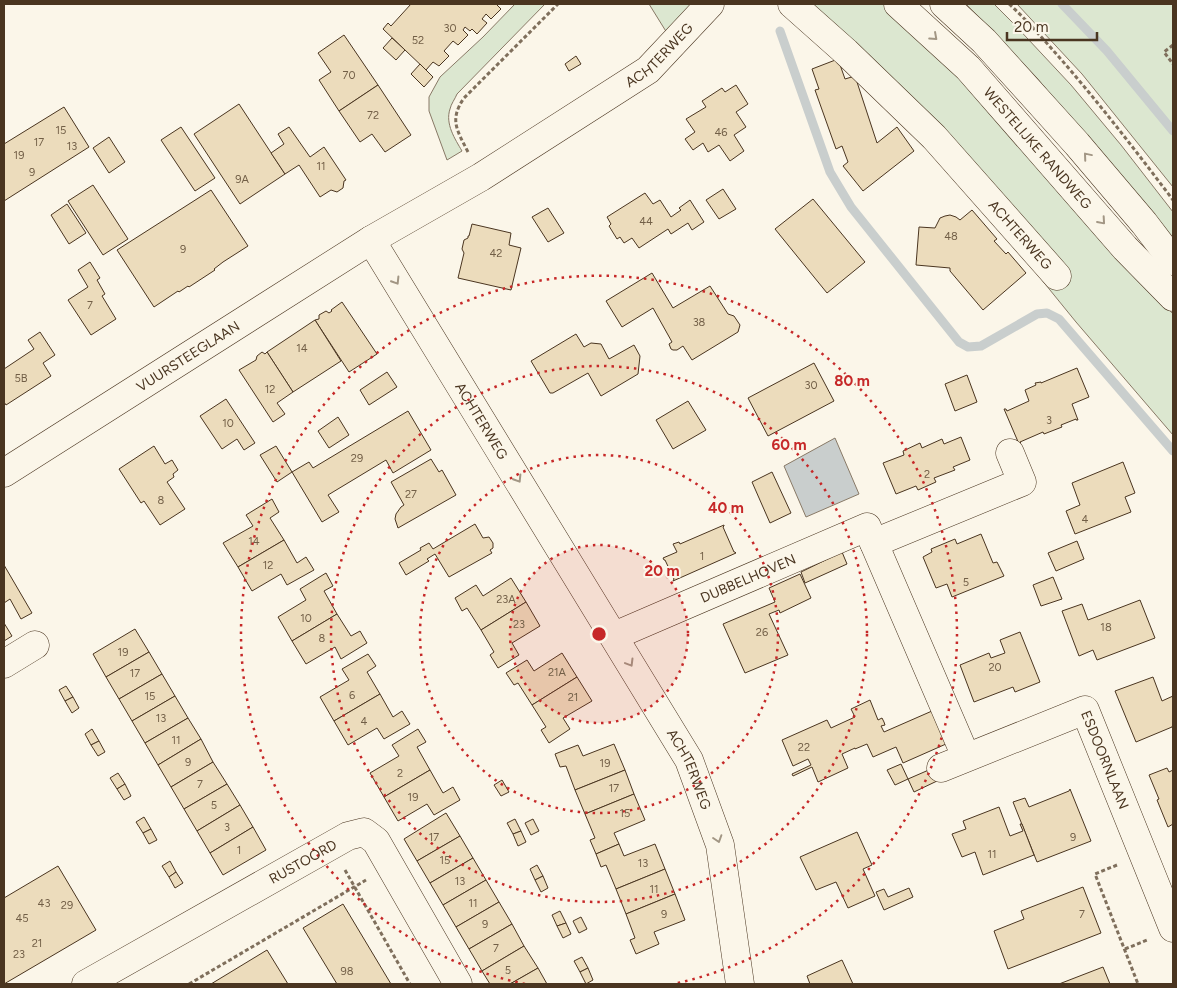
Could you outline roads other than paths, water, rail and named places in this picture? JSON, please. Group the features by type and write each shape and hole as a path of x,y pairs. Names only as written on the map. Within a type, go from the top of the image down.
{"street":[{"name":"ACHTERWEG","path":"710,4 648,70 481,177 371,240 690,760 720,845 734,982"},
{"name":"ACHTERWEG","path":"792,4 846,52 934,137 1057,276"},
{"name":"WESTELIJKE RANDWEG","path":"898,4 968,68 1125,248 1173,297"},
{"path":"944,4 984,41 1078,144 1173,261"},
{"name":"VUURSTEEGLAAN","path":"4,473 371,240"},
{"path":"874,543 1022,482 1010,453"},
{"name":"DUBBELHOVEN","path":"614,636 867,526 966,757"},
{"path":"4,664 35,645"},
{"name":"ESDOORNLAAN","path":"941,768 1085,710 1173,928"},
{"name":"RUSTOORD","path":"86,984 331,845 348,836 364,832 376,841 458,984"}],"waterway":[{"path":"1062,4 1107,51 1173,131"},
{"path":"780,31 830,172 851,207 959,342 968,347 981,346 1037,314 1047,313 1059,319 1173,451"}]}
